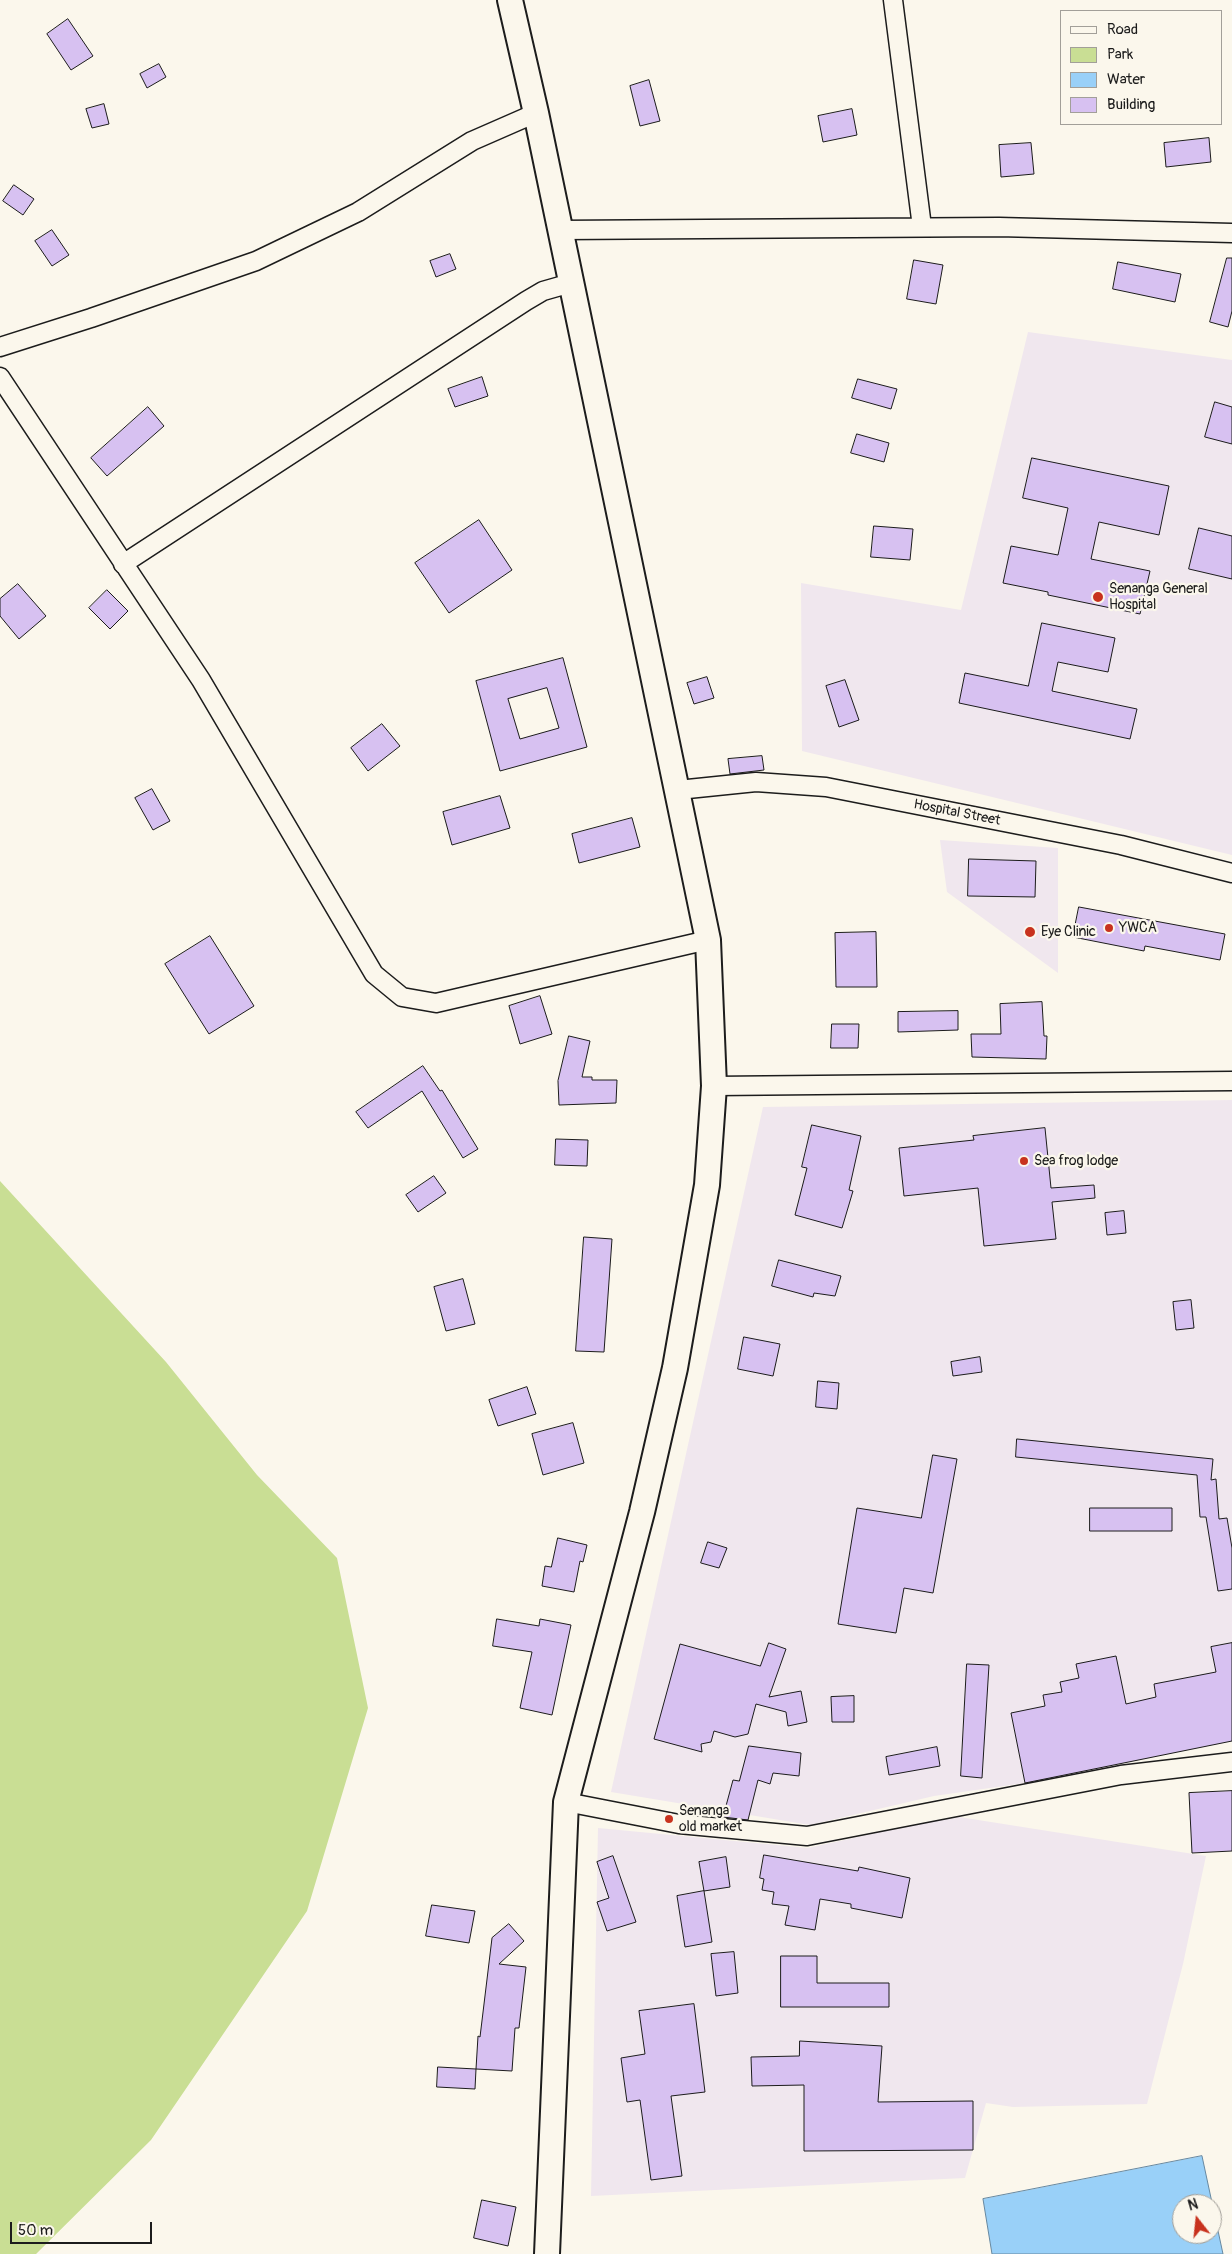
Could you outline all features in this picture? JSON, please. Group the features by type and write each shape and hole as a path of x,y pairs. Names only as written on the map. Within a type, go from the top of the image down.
{"street":[{"path":"510,0 536,113 708,940 714,1086 707,1184 675,1368 642,1512 566,1802 547,2254"},
{"path":"893,0 922,227"},
{"path":"0,347 256,261 358,212 472,141 536,113"},
{"path":"560,230 922,227 1232,233"},
{"path":"124,564 526,301 549,288 571,283"},
{"path":"0,377 201,680 374,974 402,997 436,1003 708,940"},
{"name":"Hospital Street","path":"678,790 756,782 826,787 1121,845 1232,873"},
{"path":"714,1086 1232,1081"},
{"path":"566,1802 679,1824 807,1836 1121,1775 1232,1762"}],"shaded area":[{"name":"Senanga General Hospital","path":"1028,332 1232,360 1232,855 802,751 801,583 961,610"},
{"name":"Eye Clinic","path":"940,840 1058,848 1058,973 947,892"},
{"path":"1232,1100 1232,1741 1025,1783 934,1796 810,1825 611,1792 763,1107"},
{"path":"953,1816 1206,1856 1183,1964 1147,2104 1013,2107 986,2103 965,2178 591,2196 598,1828 808,1848"}],"green space":[{"path":"0,1181 166,1362 257,1475 337,1558 368,1708 307,1911 151,2140 36,2254 0,2254"}],"water":[{"path":"1202,2156 1210,2194 1172,2194 1172,2244 1221,2244 1223,2254 992,2254 983,2199"}],"building":[{"path":"68,19 93,56 71,70 47,34"},
{"path":"159,64 166,77 147,88 140,74"},
{"path":"649,80 660,121 640,126 630,86"},
{"path":"104,104 109,124 92,128 86,109"},
{"path":"852,109 857,135 823,142 818,116"},
{"path":"1209,138 1211,162 1166,167 1164,143"},
{"path":"1031,143 1034,174 1001,177 999,145"},
{"path":"14,185 34,199 23,215 3,201"},
{"path":"52,230 69,255 52,266 35,241"},
{"path":"450,254 456,269 436,277 430,261"},
{"path":"1227,258 1232,258 1232,311 1228,327 1210,322"},
{"path":"914,260 943,265 936,304 907,299"},
{"path":"1118,262 1181,274 1175,302 1113,289"},
{"path":"482,377 488,396 455,407 448,389"},
{"path":"858,379 897,389 891,409 852,398"},
{"path":"1215,402 1232,407 1232,444 1205,437"},
{"path":"148,407 164,426 107,476 91,458"},
{"path":"857,434 889,443 884,462 851,453"},
{"path":"1032,458 1169,486 1159,535 1099,522 1091,559 1150,571 1140,614 1048,595 1048,592 1003,583 1011,546 1058,555 1068,508 1023,498"},
{"path":"479,520 512,570 449,613 415,563"},
{"path":"874,526 913,529 910,560 871,557"},
{"path":"1199,528 1232,536 1232,579 1189,569"},
{"path":"18,584 46,616 19,639 0,616 0,599"},
{"path":"107,590 128,611 110,629 89,608"},
{"path":"1042,623 1115,638 1108,672 1058,662 1052,691 1137,709 1130,739 959,703 965,673 1028,686"},
{"path":"563,658 587,747 500,771 476,681","holes":["547,688 559,728 520,739 508,699"]},
{"path":"707,677 714,698 694,704 687,683"},
{"path":"845,680 859,720 839,727 826,686"},
{"path":"382,724 400,746 368,771 351,748"},
{"path":"762,756 764,770 730,774 728,759"},
{"path":"152,789 170,821 153,830 135,798"},
{"path":"500,796 510,828 452,845 443,812"},
{"path":"632,818 640,847 579,863 572,834"},
{"path":"969,859 1036,861 1035,897 968,896"},
{"path":"1079,907 1225,934 1220,960 1145,946 1144,951 1073,937"},
{"path":"876,932 877,987 836,987 835,933"},
{"path":"210,936 254,1006 209,1034 165,964"},
{"path":"540,996 552,1034 520,1044 509,1006"},
{"path":"1042,1002 1044,1036 1047,1036 1046,1059 972,1057 971,1034 1001,1034 1000,1004"},
{"path":"958,1011 958,1030 898,1032 898,1012"},
{"path":"832,1024 859,1024 858,1048 831,1048"},
{"path":"569,1036 590,1041 582,1077 592,1077 592,1080 617,1080 616,1103 559,1105 558,1081"},
{"path":"423,1066 440,1091 442,1090 478,1149 463,1158 422,1091 368,1128 356,1112"},
{"path":"812,1125 861,1136 849,1190 853,1191 842,1228 795,1215 807,1168 802,1167"},
{"path":"1045,1128 1051,1188 1094,1185 1095,1198 1052,1202 1056,1239 984,1246 978,1188 904,1196 899,1148 974,1140 973,1136"},
{"path":"556,1139 588,1140 587,1166 555,1165"},
{"path":"434,1176 446,1193 418,1212 406,1195"},
{"path":"1124,1211 1126,1233 1107,1235 1105,1213"},
{"path":"584,1237 612,1239 604,1352 576,1351"},
{"path":"779,1260 841,1276 835,1296 814,1293 813,1297 772,1286"},
{"path":"463,1279 475,1324 446,1331 434,1287"},
{"path":"1191,1300 1194,1328 1176,1330 1173,1302"},
{"path":"744,1337 780,1344 773,1376 738,1369"},
{"path":"980,1357 982,1372 953,1376 951,1362"},
{"path":"818,1381 839,1383 837,1409 816,1407"},
{"path":"527,1387 536,1414 498,1426 489,1400"},
{"path":"573,1423 584,1463 543,1475 532,1434"},
{"path":"1017,1439 1213,1459 1211,1480 1216,1479 1219,1519 1227,1518 1232,1548 1232,1589 1218,1591 1206,1517 1200,1517 1197,1475 1016,1457"},
{"path":"933,1455 957,1459 933,1593 904,1588 896,1633 838,1624 857,1508 921,1518"},
{"path":"1090,1508 1172,1508 1172,1531 1090,1531"},
{"path":"558,1538 587,1545 583,1562 580,1561 574,1592 542,1586 545,1566 551,1567"},
{"path":"708,1542 727,1548 719,1568 701,1563"},
{"path":"497,1619 539,1626 540,1619 571,1625 552,1715 520,1708 532,1652 493,1646"},
{"path":"769,1643 786,1649 769,1697 801,1691 807,1722 788,1726 786,1712 756,1704 748,1734 735,1737 714,1731 711,1742 701,1744 702,1752 654,1739 680,1644 760,1666"},
{"path":"1232,1643 1232,1741 1025,1783 1011,1713 1045,1706 1043,1695 1062,1692 1060,1682 1079,1678 1076,1664 1116,1656 1126,1704 1156,1697 1154,1684 1216,1672 1211,1647"},
{"path":"967,1664 989,1665 982,1778 961,1776"},
{"path":"854,1696 854,1722 832,1722 831,1697"},
{"path":"749,1746 801,1753 799,1776 773,1773 770,1784 758,1780 748,1820 723,1817 733,1780 739,1781"},
{"path":"937,1747 940,1766 889,1775 886,1757"},
{"path":"1232,1791 1232,1851 1192,1853 1189,1793"},
{"path":"764,1855 858,1871 859,1867 910,1878 902,1918 851,1908 851,1904 820,1899 815,1930 785,1925 789,1906 772,1904 774,1892 762,1890 764,1879 760,1878"},
{"path":"613,1856 636,1922 607,1931 597,1902 609,1898 597,1862"},
{"path":"726,1857 730,1887 704,1891 699,1862"},
{"path":"704,1891 712,1942 685,1947 677,1896"},
{"path":"432,1905 475,1911 469,1943 426,1936"},
{"path":"509,1924 524,1941 499,1964 526,1967 519,2028 515,2028 512,2071 476,2069 478,2036 480,2037 492,1938"},
{"path":"734,1952 738,1993 716,1996 711,1954"},
{"path":"781,1956 817,1956 817,1983 889,1983 889,2007 781,2007"},
{"path":"694,2004 705,2092 671,2096 682,2176 651,2180 640,2100 627,2102 621,2058 645,2054 639,2011"},
{"path":"800,2041 882,2046 878,2102 973,2101 973,2150 804,2151 804,2085 752,2086 751,2057 799,2056"},
{"path":"438,2067 476,2069 475,2089 437,2087"},
{"path":"482,2200 516,2207 508,2246 474,2238"}],"place":[{"name":"Senanga General Hospital","path":"1098,597"},
{"name":"YWCA","path":"1109,928"},
{"name":"Eye Clinic","path":"1030,932"},
{"name":"Sea frog lodge","path":"1024,1161"},
{"name":"Senanga old market","path":"669,1819"}]}
